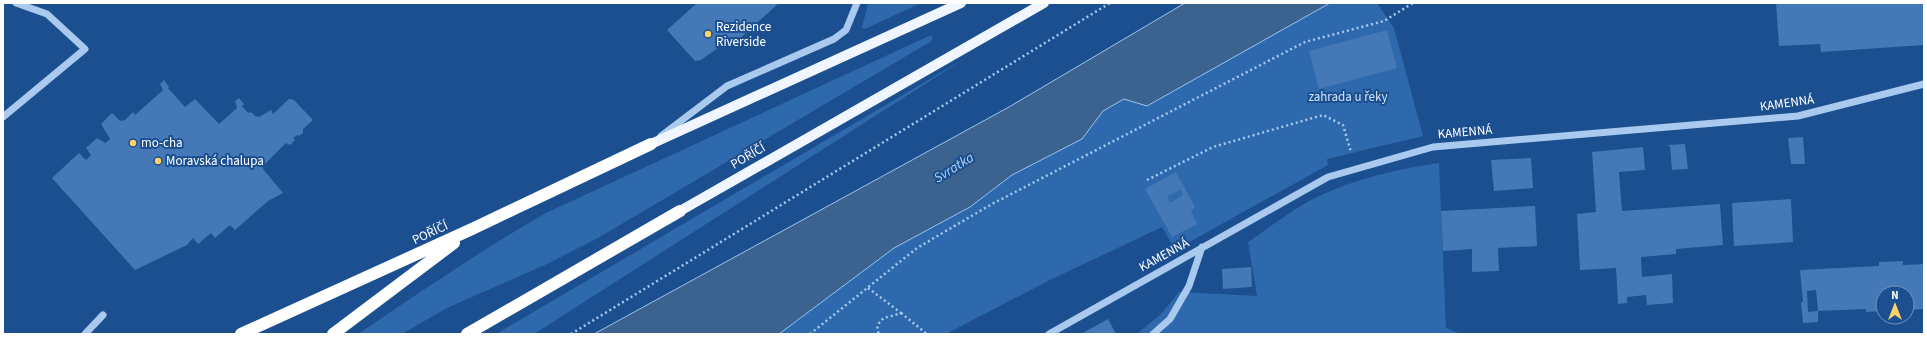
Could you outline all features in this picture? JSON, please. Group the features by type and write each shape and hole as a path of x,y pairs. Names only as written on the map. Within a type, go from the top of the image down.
{"highway":[{"name":"POŘÍČÍ","path":"241,334 472,229 651,144"},
{"name":"POŘÍČÍ","path":"466,334 680,211"},
{"path":"334,334 472,229"}],"main road":[{"name":"POŘÍČÍ","path":"651,144 961,3"},
{"name":"POŘÍČÍ","path":"680,211 1037,5"}],"street":[{"path":"3,117 85,49 47,14 16,3"},
{"name":"POŘÍČÍ","path":"651,144 726,86 834,39 846,30 857,3"},
{"name":"KAMENNÁ","path":"1049,334 1328,177 1434,147 1798,116 1924,84"},
{"path":"1153,334 1170,319 1189,286 1202,247"},
{"path":"85,334 103,315"}],"path":[{"path":"571,334 1110,3"},
{"path":"810,334 917,248 992,204 1305,42 1384,21 1413,3"},
{"path":"1147,180 1213,148 1323,116 1343,125 1350,147"},
{"path":"868,288 882,297 927,334"},
{"path":"879,334 877,330 878,322 885,317 901,313"}],"green space":[{"path":"868,3 921,3 865,29 862,28"},
{"name":"zahrada u řeky","path":"1330,3 1377,3 1394,28 1423,136 1327,159 1328,165 1175,250 1162,227 1050,280 946,334 779,334 894,248 970,207 1012,175 1082,139 1103,111 1124,99 1147,106"},
{"path":"931,35 933,39 930,42 598,238 547,264 447,308 402,334 358,334 475,256 548,212"},
{"path":"969,56 534,334 496,334"},
{"path":"1439,163 1446,328 1461,334 1137,334 1162,313 1179,292 1257,296 1248,242 1306,203 1330,191 1360,180 1407,168"}],"water":[{"name":"Svratka","path":"1185,3 1330,3 1147,106 1124,99 1103,111 1082,139 1012,175 970,207 894,248 779,334 594,334 1009,107"}],"building":[{"name":"Rezidence Riverside","path":"697,3 779,3 737,41 733,37 701,60 695,61 667,30"},
{"path":"1776,3 1924,3 1924,45 1821,52 1820,44 1779,46"},
{"path":"1387,30 1397,68 1319,89 1309,51"},
{"path":"164,80 169,87 168,88 185,107 195,99 219,124 237,108 235,101 239,98 244,104 242,106 248,113 251,112 255,116 259,117 271,110 273,114 289,99 294,100 313,120 303,129 303,133 293,138 295,140 290,145 286,143 263,166 263,169 283,193 268,201 235,230 230,225 215,238 211,233 198,244 193,238 187,245 135,270 52,178 79,153 86,160 91,155 86,148 97,138 105,143 110,139 101,124 112,113 120,121 125,120 133,112 135,115 163,90 160,84"},
{"path":"1803,137 1805,164 1791,164 1788,138"},
{"path":"1685,144 1688,169 1672,170 1670,146 1667,145"},
{"path":"1643,147 1645,170 1619,172 1622,211 1720,204 1723,245 1676,249 1676,254 1641,257 1642,277 1672,274 1673,303 1647,305 1646,295 1627,297 1627,303 1618,304 1616,268 1580,270 1577,214 1596,212 1592,152"},
{"path":"1531,158 1533,188 1494,191 1491,160"},
{"path":"1176,172 1195,207 1191,211 1197,224 1172,237 1145,189","holes":["1181,190 1183,195 1170,203 1167,196"]},
{"path":"1791,199 1793,242 1734,246 1732,203"},
{"path":"1535,206 1537,246 1498,248 1499,271 1472,272 1472,249 1443,251 1441,211"},
{"path":"1903,261 1903,265 1924,264 1924,309 1915,310 1915,285 1875,285 1875,311 1866,312 1866,309 1818,311 1818,322 1803,323 1800,270 1879,266 1879,262","holes":["1816,290 1818,311 1808,312 1807,291"]},
{"path":"1251,267 1252,287 1223,289 1222,269"},
{"path":"1108,319 1116,334 1081,334 1086,331"}],"place":[{"name":"Rezidence Riverside","path":"708,34"},
{"name":"mo-cha","path":"133,143"},
{"name":"Moravská chalupa","path":"158,161"}]}
